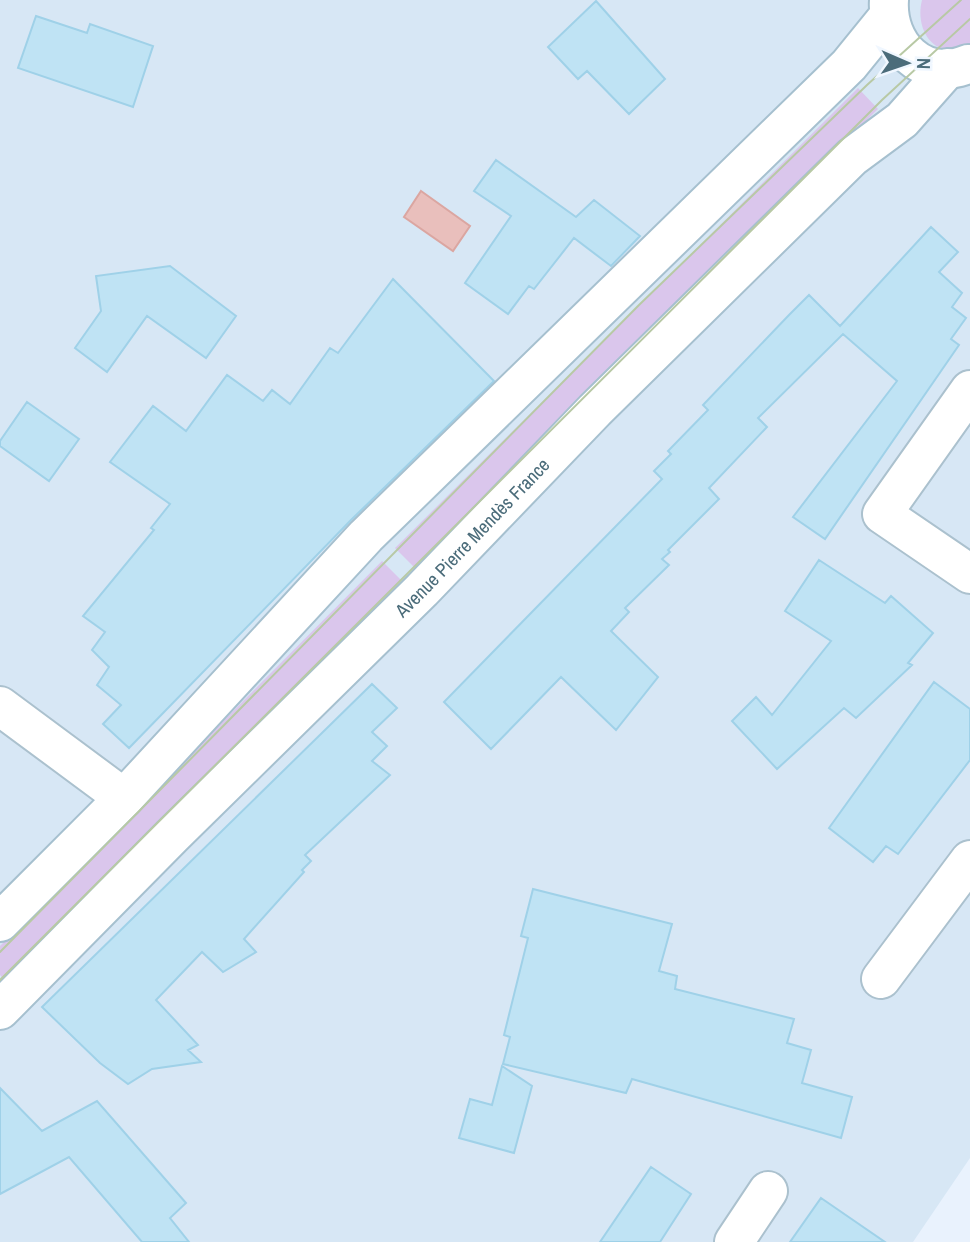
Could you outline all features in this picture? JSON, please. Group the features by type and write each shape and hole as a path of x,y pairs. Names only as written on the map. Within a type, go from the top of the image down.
{"main road":[{"path":"888,8 893,35 904,51 921,63 959,65"},
{"path":"0,922 124,798 366,536 849,65 888,8"},
{"name":"Avenue Pierre Mendès France","path":"0,1010 422,590 595,410 852,157 902,120 959,65"},
{"path":"970,390 882,514 970,574"},
{"path":"0,706 124,798"},
{"path":"881,979 970,860"},
{"path":"734,1242 768,1191"}],"shaded area":[{"path":"0,0 970,0 970,1158 913,1242 0,1242"},
{"path":"922,0 970,0 970,45 958,50 947,50 930,41 921,23"},
{"path":"858,88 878,109 416,569 395,548"},
{"path":"421,191 470,226 453,251 404,217"},
{"path":"382,561 403,582 5,981 0,975 0,946"}],"building":[{"path":"596,1 665,79 629,114 587,71 578,79 548,47"},
{"path":"36,16 87,33 90,24 153,46 133,107 18,68"},
{"path":"496,160 576,217 594,200 640,236 611,266 574,238 534,289 529,286 508,314 465,283 511,216 474,191"},
{"path":"931,227 958,252 939,272 962,293 952,307 966,318 951,339 959,345 825,539 793,517 897,381 843,334 758,418 767,427 709,488 719,499 668,550 670,552 662,559 669,565 625,608 629,612 611,631 658,677 616,730 561,677 491,749 444,702 662,479 654,471 671,454 668,451 708,410 703,405 809,295 840,326"},
{"path":"170,266 236,316 206,358 147,316 107,372 75,348 101,311 96,276"},
{"path":"393,279 494,381 351,520 129,748 103,724 121,705 97,685 109,667 92,650 105,632 83,616 154,530 151,528 170,504 110,462 153,406 186,431 227,375 263,401 272,390 290,404 330,348 338,353"},
{"path":"27,402 79,439 49,481 0,446 0,441"},
{"path":"819,560 885,603 891,596 933,633 908,663 912,665 856,718 844,708 777,769 732,721 756,697 772,715 831,641 785,611"},
{"path":"934,682 970,709 970,760 898,854 886,846 873,862 829,828"},
{"path":"372,684 397,708 372,732 387,746 372,761 390,775 305,855 311,861 302,870 304,872 244,939 256,952 223,972 202,952 156,1000 198,1045 188,1050 201,1062 152,1069 128,1084 100,1063 42,1007"},
{"path":"533,889 672,924 659,971 677,976 675,989 794,1019 787,1043 811,1050 802,1083 852,1097 841,1138 632,1079 626,1093 503,1064 510,1037 504,1035 528,938 521,936"},
{"path":"502,1066 532,1086 514,1153 459,1138 470,1099 492,1105"},
{"path":"0,1088 42,1131 97,1101 186,1203 170,1218 189,1242 142,1242 69,1157 0,1194"},
{"path":"651,1167 691,1194 660,1242 600,1242"},
{"path":"821,1198 885,1242 790,1242"}],"tram line":[{"path":"0,952 639,305 867,85 961,0"},
{"path":"0,980 882,100 970,19"}]}
